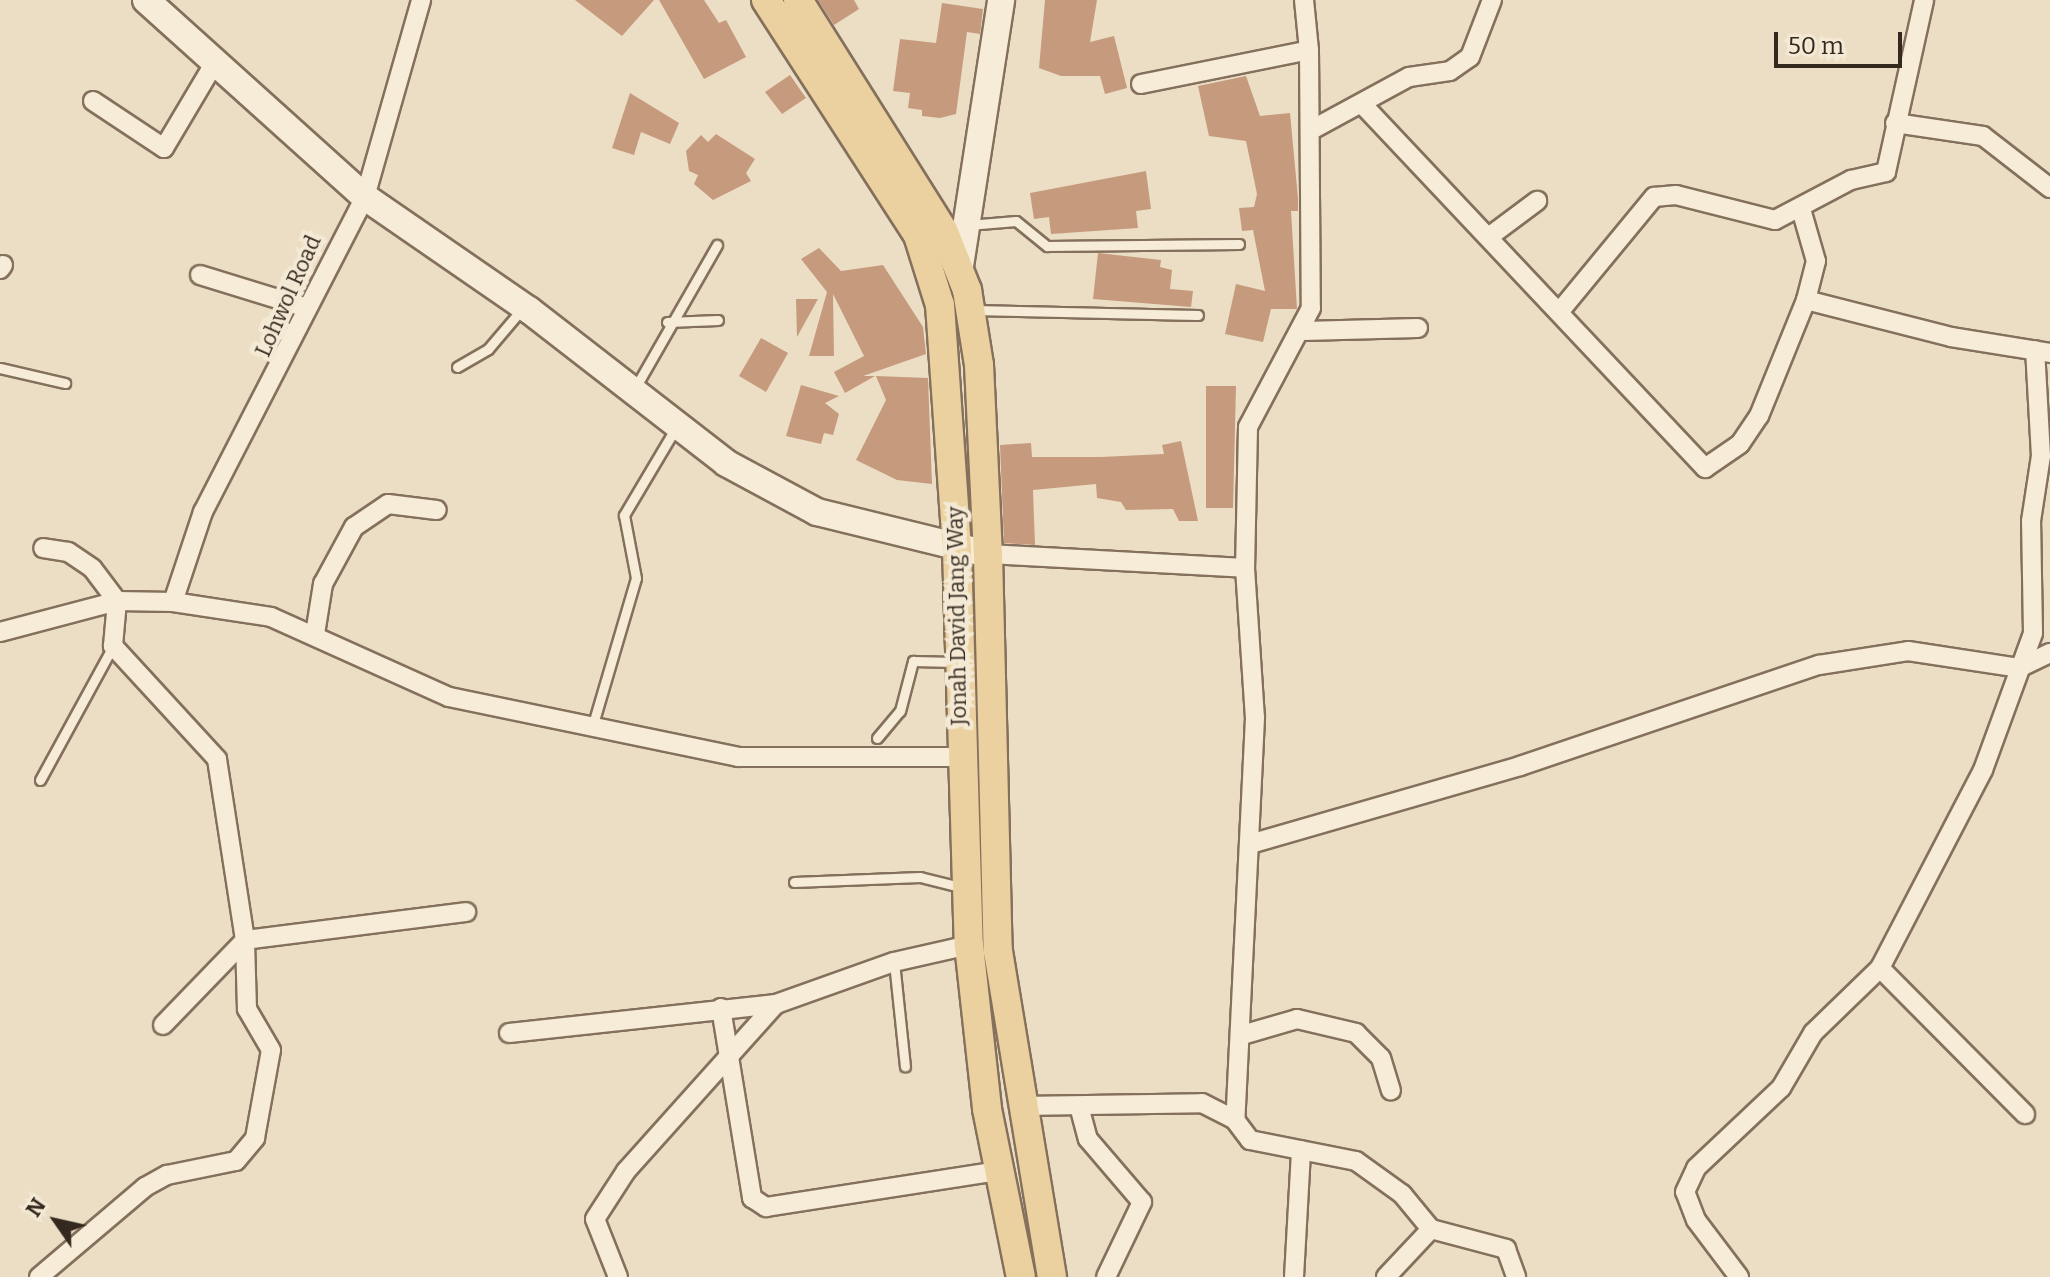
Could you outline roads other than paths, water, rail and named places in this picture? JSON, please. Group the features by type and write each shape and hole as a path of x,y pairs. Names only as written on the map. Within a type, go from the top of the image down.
{"main road":[{"name":"Jonah David Jang Way","path":"766,0 929,263 944,348 957,549 960,757 969,945 998,1171 1021,1277"},
{"path":"798,0 960,266 970,310 988,554 998,951 1020,1106 1052,1277"}],"street":[{"path":"146,0 365,197 525,307 675,429 817,512 957,549 988,554 1245,568"},
{"name":"Lohwol Road","path":"173,602 203,512 249,435 307,308 365,197 421,0"},
{"path":"960,266 1001,0"},
{"path":"1235,1120 1242,1035 1238,978 1250,844 1255,718 1245,568 1248,427 1303,331 1311,308 1315,128 1304,0"},
{"path":"1315,128 1363,105 1409,77 1450,71 1470,57 1492,0"},
{"path":"1560,311 1654,197 1676,195 1761,221 1801,209 1851,180 1886,172 1924,0"},
{"path":"1141,84 1309,50"},
{"path":"93,101 164,148 215,62"},
{"path":"1363,105 1490,236 1705,468 1740,444 1759,416 1806,300 1816,261 1801,209"},
{"path":"1895,123 1983,136 2050,188"},
{"path":"1490,236 1537,201"},
{"path":"200,275 307,308"},
{"path":"1734,1275 1696,1220 1685,1192 1696,1168 1781,1088 1813,1033 1880,968 1983,770 2033,633 2031,521 2041,456 2042,352 1806,300"},
{"path":"1303,331 1418,328"},
{"path":"315,634 323,584 354,527 388,504 437,510"},
{"path":"39,1277 145,1187 167,1175 236,1161 249,1149 271,1050 247,1009 245,940 217,759 113,646 117,601 92,568 68,552 43,548"},
{"path":"0,632 117,601 173,602 271,617 315,634 449,697 593,724 738,757 960,757"},
{"path":"1250,844 1520,766 1819,665 1908,651 2019,668 2050,653"},
{"path":"163,1025 245,940 466,912"},
{"path":"509,1033 776,1004 894,962 969,945"},
{"path":"1880,968 2025,1114"},
{"path":"618,1277 595,1219 626,1171 731,1050 776,1004"},
{"path":"721,1008 731,1050 752,1198 766,1207 998,1171"},
{"path":"1242,1035 1297,1019 1356,1033 1381,1058 1391,1090"},
{"path":"1020,1106 1202,1103 1235,1120 1250,1140 1356,1161 1402,1194 1431,1229 1506,1249 1516,1277"},
{"path":"1079,1106 1088,1139 1142,1202 1106,1277"},
{"path":"1294,1277 1301,1150"},
{"path":"1386,1277 1431,1229"}],"lane":[{"path":"965,225 1016,221 1047,246 1239,244"},
{"path":"631,394 667,322 717,245"},
{"path":"457,367 488,349 525,307"},
{"path":"970,310 1198,315"},
{"path":"667,322 718,320"},
{"path":"0,368 65,383"},
{"path":"593,724 636,578 624,515 675,429"},
{"path":"40,780 113,646"},
{"path":"877,738 900,711 913,661 959,662"},
{"path":"794,882 920,877 966,888"},
{"path":"894,962 905,1066"}]}
